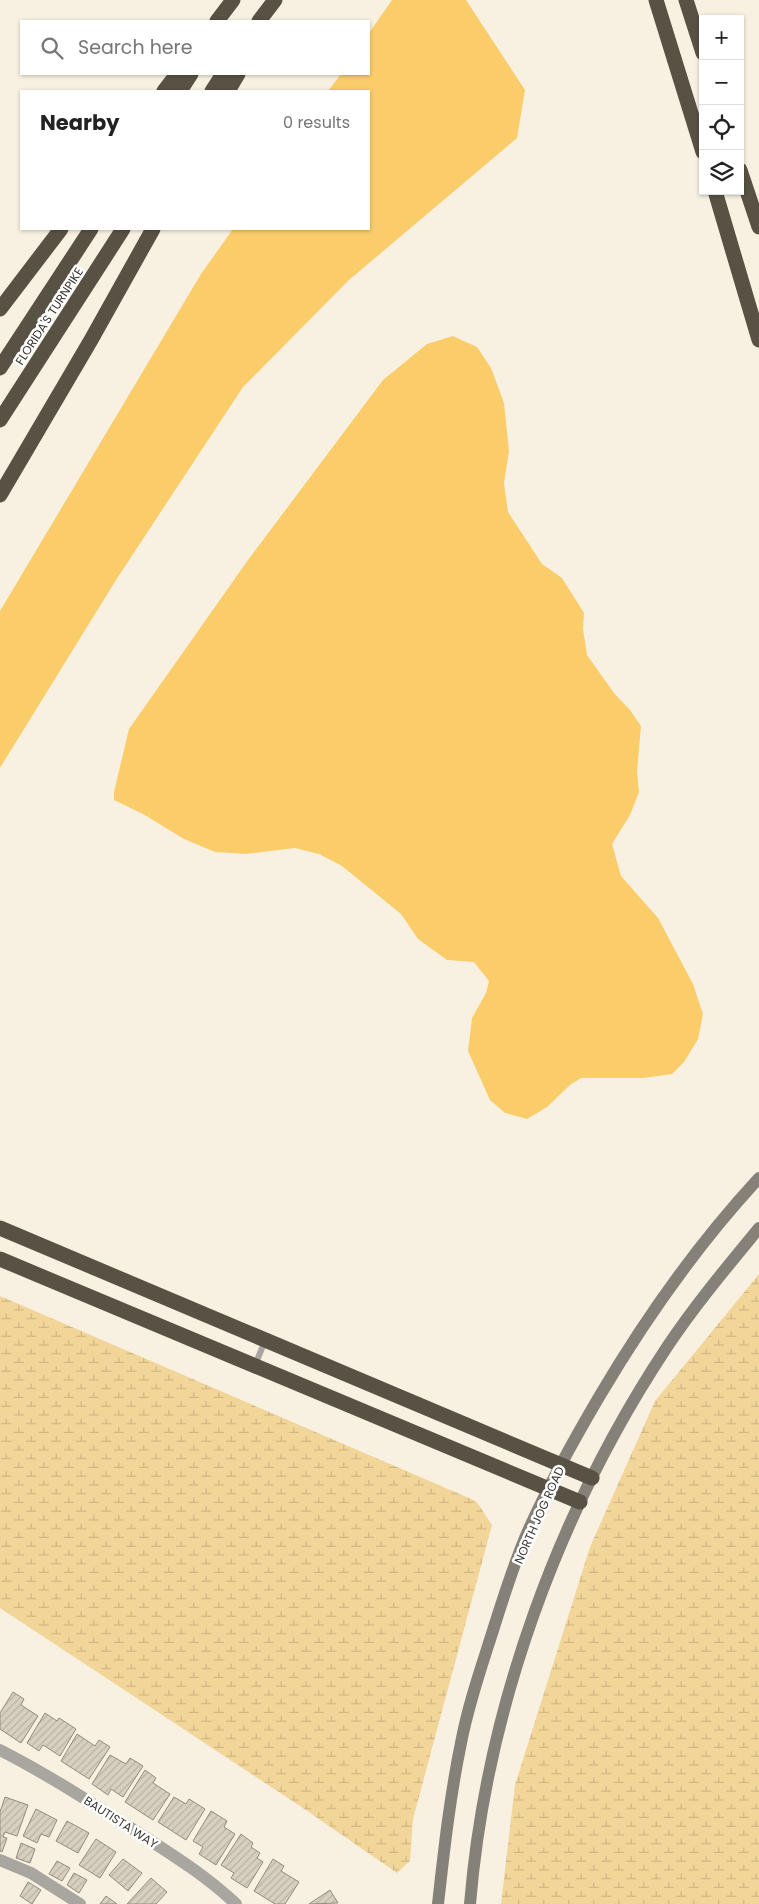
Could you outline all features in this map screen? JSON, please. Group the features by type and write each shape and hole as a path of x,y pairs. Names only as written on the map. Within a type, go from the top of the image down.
{"highway":[{"path":"217,20 232,0"},
{"path":"226,20 238,0"},
{"path":"260,20 276,0"},
{"path":"267,20 276,0"},
{"path":"656,0 702,150"},
{"path":"686,0 699,41"},
{"path":"165,90 176,75"},
{"path":"181,90 190,75"},
{"path":"213,90 222,75"},
{"path":"229,90 237,75"},
{"path":"744,182 759,227"},
{"path":"716,195 759,340"},
{"path":"0,309 59,230"},
{"name":"FLORIDA'S TURNPIKE","path":"0,368 89,230"},
{"name":"FLORIDA'S TURNPIKE","path":"0,420 122,230"},
{"path":"0,495 92,340 152,230"},
{"path":"0,1228 592,1478"},
{"path":"0,1259 580,1502"}],"main road":[{"name":"NORTH JOG ROAD","path":"438,1904 449,1808 461,1742 498,1615 525,1539 561,1464 628,1347 668,1288 737,1202 759,1178"},
{"path":"470,1904 484,1798 505,1706 530,1627 559,1550 607,1447 668,1346 701,1299 759,1228"}],"street":[{"name":"BAUTISTA WAY","path":"0,1750 70,1789 186,1863 206,1877 236,1904"},
{"path":"0,1860 31,1873 80,1904"}],"lane":[{"path":"254,1366 265,1341"}],"green space":[{"path":"759,1274 759,1904 501,1904 515,1785 590,1547 655,1401"},
{"path":"0,1296 476,1501 492,1525 413,1819 410,1861 397,1873 300,1806 0,1608"}],"shaded area":[{"path":"392,0 466,0 525,90 517,138 349,280 243,387 116,580 0,768 0,611 201,274 232,230 370,230 370,90 329,90 340,75 370,75 370,32"},
{"path":"453,336 477,347 491,368 504,403 509,451 504,483 508,512 542,564 562,578 584,613 583,629 587,655 614,693 630,710 641,726 637,772 639,792 630,815 612,844 621,876 658,918 693,984 703,1014 698,1039 684,1062 672,1074 643,1078 581,1078 570,1085 547,1107 527,1119 505,1113 490,1100 468,1051 472,1018 486,993 489,981 474,962 447,960 418,939 401,914 342,866 319,854 295,848 246,854 215,852 184,839 143,814 114,800 114,792 129,729 248,560 383,380 427,344"}],"building":[{"path":"13,1692 24,1699 21,1705 38,1716 21,1743 0,1729 0,1713"},
{"path":"45,1713 57,1721 59,1718 76,1729 60,1756 43,1745 39,1751 27,1743"},
{"path":"77,1734 95,1746 99,1740 110,1747 89,1779 61,1761"},
{"path":"110,1755 126,1764 130,1758 143,1766 123,1797 111,1789 108,1795 92,1784"},
{"path":"145,1770 156,1778 153,1783 170,1794 153,1820 125,1802"},
{"path":"5,1797 28,1805 17,1836 5,1832 3,1837 7,1838 2,1852 0,1851 0,1812"},
{"path":"174,1797 186,1804 189,1799 205,1809 186,1840 158,1822"},
{"path":"36,1809 57,1820 49,1837 41,1834 37,1843 23,1836"},
{"path":"211,1811 227,1821 224,1827 235,1834 216,1865 199,1854 203,1847 193,1841"},
{"path":"67,1821 89,1833 78,1853 56,1841"},
{"path":"241,1834 253,1843 251,1847 260,1853 257,1858 263,1862 247,1888 231,1878 234,1873 221,1865"},
{"path":"96,1839 116,1852 100,1878 79,1865"},
{"path":"21,1843 35,1849 30,1863 16,1858"},
{"path":"123,1859 142,1873 128,1891 109,1875"},
{"path":"273,1859 284,1866 281,1871 299,1882 285,1904 275,1904 254,1891"},
{"path":"57,1861 70,1868 62,1881 49,1874"},
{"path":"74,1873 87,1880 79,1893 67,1885"},
{"path":"151,1878 167,1892 156,1904 127,1904"},
{"path":"28,1882 41,1890 32,1904 20,1896"},
{"path":"330,1890 338,1903 309,1904"},
{"path":"106,1896 117,1904 100,1904"}]}
